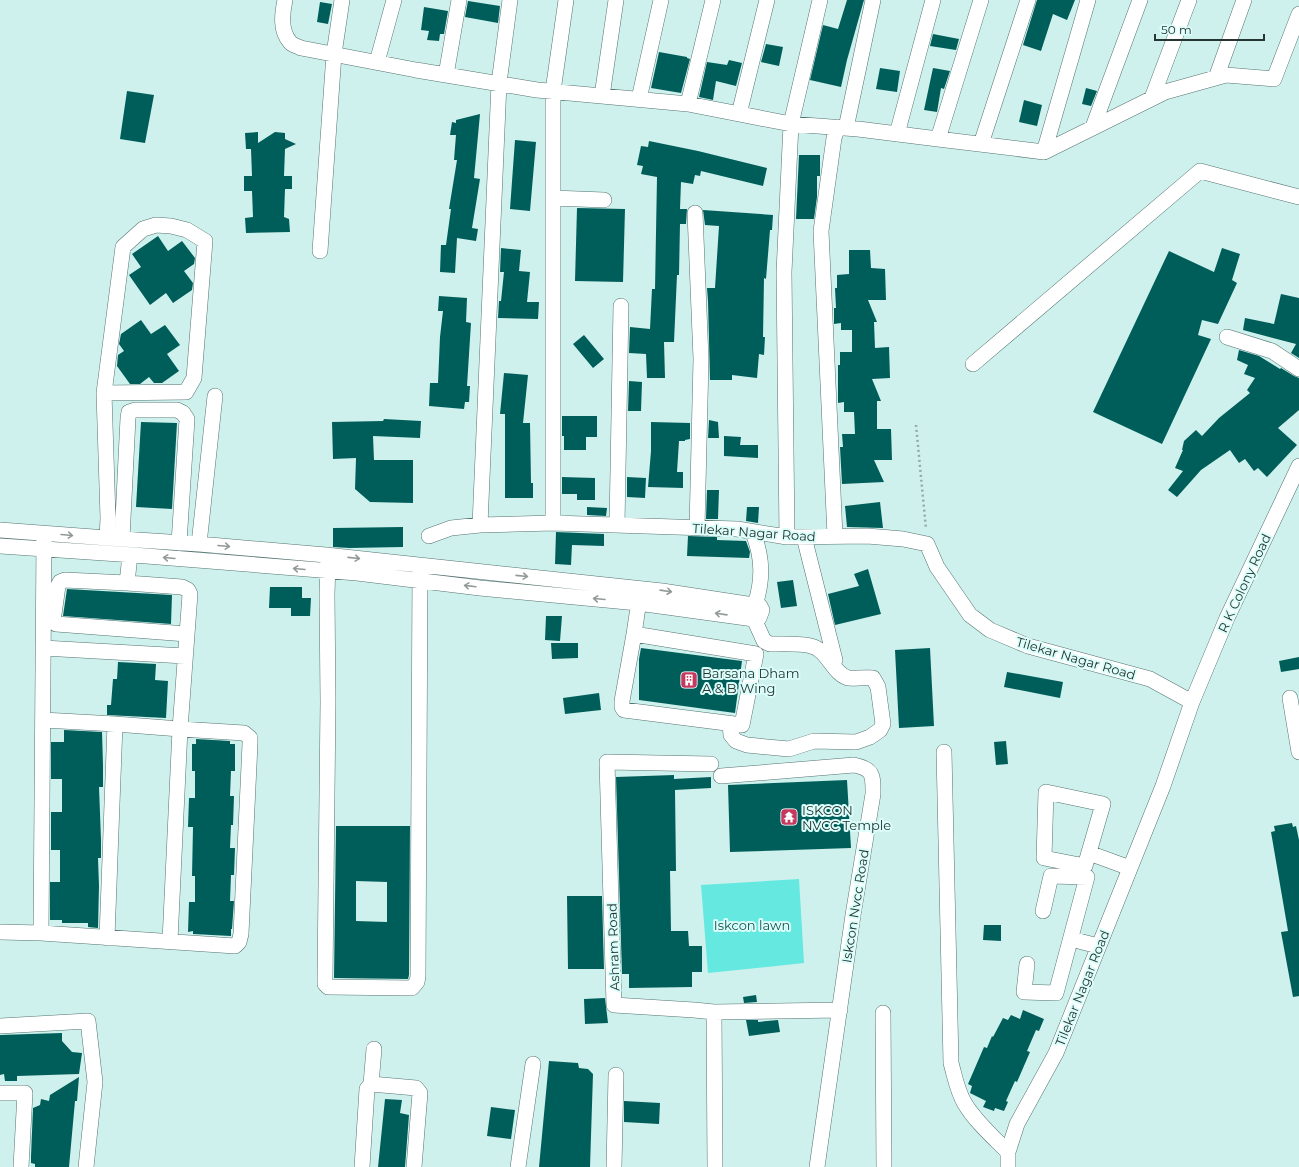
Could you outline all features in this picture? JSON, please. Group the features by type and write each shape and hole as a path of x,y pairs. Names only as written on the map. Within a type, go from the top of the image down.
{"street":[{"path":"285,0 283,10 283,31 290,44 301,48 446,75 553,91 688,104 791,124 897,134 1044,152 1165,92 1226,76 1274,79 1299,14"},
{"path":"320,251 334,54 342,0"},
{"path":"377,62 394,0"},
{"path":"446,75 459,0"},
{"path":"480,525 499,83 510,0"},
{"path":"553,523 553,91 566,0"},
{"path":"602,96 616,0"},
{"path":"639,99 661,0"},
{"path":"688,104 713,0"},
{"path":"739,114 767,0"},
{"path":"787,537 784,272 791,124 820,0"},
{"path":"836,536 821,231 834,138 842,128 873,0"},
{"path":"897,134 933,0"},
{"path":"938,139 981,0"},
{"path":"981,144 1028,0"},
{"path":"1044,152 1088,0"},
{"path":"1093,128 1140,0"},
{"path":"1152,98 1189,0"},
{"path":"1216,78 1244,0"},
{"path":"973,364 1200,171 1299,197"},
{"path":"553,198 604,200"},
{"path":"695,213 701,359 697,528"},
{"path":"104,393 186,392 191,384 194,378 204,241 187,230 171,226 156,225 143,229 123,247 104,393 108,518 107,538"},
{"path":"617,525 621,306"},
{"path":"1227,337 1272,351 1299,369"},
{"path":"199,544 215,396"},
{"path":"122,539 129,412 135,410 177,410 183,413 187,419 179,543"},
{"name":"R K Colony Road","path":"1192,702 1227,618 1299,466"},
{"name":"Tilekar Nagar Road","path":"429,536 452,528 480,525 553,523 736,529 753,533 787,537 867,536 903,539 927,544 937,567 970,615 990,630 1028,646 1150,679 1192,702 1163,786 1056,1053 1017,1124 1008,1160"},
{"path":"0,530 199,544 328,556 420,573 639,596 754,612"},
{"path":"41,933 44,532"},
{"path":"730,724 731,735 736,741 747,745 789,749 814,741 856,742 870,737 880,730 882,724 878,687 873,678 849,678 839,673 819,650 811,646 770,644 764,641 754,612 759,590 761,565 758,544 753,533"},
{"path":"804,537 835,660"},
{"path":"0,546 327,571 420,573"},
{"path":"126,583 130,555"},
{"path":"328,556 325,979 325,984 328,987 412,988 417,982 420,573"},
{"path":"170,941 180,729 190,594 188,590 182,587 126,583 65,580 60,582 58,586 53,622 56,624 187,634"},
{"path":"634,634 756,654 742,725 624,710 622,707 622,701 639,596"},
{"path":"43,648 185,656"},
{"path":"1290,698 1299,752"},
{"path":"0,932 41,933 235,946 240,942 250,738 244,733 43,720"},
{"path":"107,938 115,724"},
{"path":"944,752 952,1063 956,1084 965,1104 1008,1160"},
{"name":"Ashram Road","path":"711,764 607,762 614,1005 714,1012"},
{"name":"Iskcon Nvcc Road","path":"721,776 854,765 864,767 870,772 873,783 817,1167"},
{"path":"1046,792 1103,804 1089,853 1085,866 1044,858 1046,792"},
{"path":"1089,853 1130,868"},
{"path":"1027,964 1024,992 1056,994 1087,876 1051,876 1043,912"},
{"path":"1071,939 1098,946"},
{"path":"715,1167 714,1012 840,1010"},
{"path":"883,1014 884,1167"},
{"path":"0,1026 88,1021 95,1082 86,1167"},
{"path":"362,1167 367,1090 371,1084 374,1049"},
{"path":"518,1167 533,1064"},
{"path":"614,1167 616,1075"},
{"path":"371,1084 416,1088 420,1092 414,1167"},
{"path":"0,1092 25,1093 21,1167"}],"path":[{"path":"916,425 927,544"}],"green space":[{"name":"Iskcon lawn","path":"799,879 804,963 708,973 701,885"}],"building":[{"path":"847,0 864,0 841,87 810,80 823,25 838,29"},
{"path":"1037,0 1075,0 1067,20 1053,14 1041,51 1023,45"},
{"path":"468,1 500,6 498,23 465,17"},
{"path":"320,2 332,4 328,24 317,22"},
{"path":"424,7 448,11 444,34 440,34 439,41 427,40 429,31 421,30"},
{"path":"933,34 959,39 956,50 930,46"},
{"path":"766,44 783,47 779,66 761,62"},
{"path":"659,52 687,57 690,59 681,93 651,88"},
{"path":"729,60 742,63 736,86 716,81 713,100 699,97 707,62 727,65"},
{"path":"880,68 900,71 897,92 876,89"},
{"path":"933,68 950,71 944,89 941,88 937,112 924,110"},
{"path":"1086,88 1097,91 1091,106 1082,104"},
{"path":"127,91 154,95 145,143 120,139"},
{"path":"1024,100 1042,105 1037,126 1019,122"},
{"path":"480,114 474,178 480,179 472,228 478,229 476,241 457,238 455,273 440,272 441,245 446,245 451,209 449,209 457,160 454,160 456,135 450,135 452,122 456,123 456,120"},
{"path":"258,132 258,143 275,132 285,133 285,139 296,144 285,149 284,176 292,176 292,189 285,189 284,217 289,219 290,232 246,233 245,218 253,217 252,191 244,191 244,176 252,176 251,149 246,149 245,133"},
{"path":"515,140 536,142 530,211 510,209"},
{"path":"649,141 767,168 763,186 701,171 700,176 695,175 693,184 681,182 680,209 687,209 686,224 680,224 679,275 677,275 674,342 664,342 665,378 647,378 646,354 629,353 630,327 650,329 652,289 655,289 657,177 641,174 643,166 637,165 641,146 648,147"},
{"path":"799,155 820,155 820,176 817,176 817,197 814,219 796,219"},
{"path":"577,208 625,209 623,282 575,281"},
{"path":"703,210 773,215 772,230 770,230 766,279 764,278 764,355 759,354 757,378 732,375 732,380 710,380 707,288 715,288 719,226 705,225"},
{"path":"158,236 168,251 182,241 195,258 194,264 184,271 193,283 192,290 173,303 166,293 150,305 129,275 141,267 132,254"},
{"path":"501,248 521,250 519,271 530,272 527,302 539,302 538,319 498,318 499,301 501,301 504,272 500,272"},
{"path":"1222,248 1240,254 1232,280 1237,283 1218,324 1202,320 1198,335 1211,339 1162,444 1093,412 1169,251 1214,272"},
{"path":"849,250 870,250 871,268 885,269 886,300 868,300 877,322 874,322 875,348 889,347 890,378 872,379 881,401 877,401 877,429 891,429 892,460 874,460 884,482 842,484 840,447 843,447 842,434 855,434 854,412 844,412 844,402 838,403 838,365 840,365 840,352 852,352 852,330 841,330 841,323 834,324 834,308 836,308 835,288 837,288 837,275 849,274"},
{"path":"1281,294 1299,298 1299,358 1291,353 1296,344 1243,330 1245,318 1274,324"},
{"path":"439,296 467,298 466,322 471,323 467,386 470,386 469,402 465,402 464,409 429,406 430,383 438,383 443,311 438,311"},
{"path":"141,320 151,334 165,325 180,345 167,354 179,371 162,383 154,383 149,377 140,384 130,384 117,366 118,355 124,351 119,344 121,334"},
{"path":"584,335 604,359 593,368 573,344"},
{"path":"1239,350 1259,356 1280,369 1281,368 1299,378 1299,410 1278,428 1297,445 1267,477 1258,468 1254,471 1245,459 1239,463 1230,450 1201,470 1177,497 1168,490 1183,471 1175,468 1183,450 1184,441 1196,430 1202,436 1219,418 1250,393 1247,390 1255,378 1244,374 1248,365 1237,360"},
{"path":"504,373 528,375 523,423 530,423 531,483 533,483 533,498 505,498 505,414 500,414"},
{"path":"629,381 642,382 641,411 628,411"},
{"path":"562,416 597,416 597,437 586,437 586,450 564,450"},
{"path":"384,419 421,421 420,438 373,436 374,460 413,460 413,503 370,502 355,489 356,458 333,459 332,422 383,421"},
{"path":"709,420 718,422 719,438 708,438"},
{"path":"141,422 177,423 172,509 136,507"},
{"path":"651,422 690,423 690,439 679,441 677,472 683,472 683,488 648,487 651,451"},
{"path":"724,436 741,437 740,445 758,445 758,458 724,456"},
{"path":"562,477 595,478 595,500 577,500 577,494 562,494"},
{"path":"627,477 646,478 645,498 627,497"},
{"path":"707,490 719,490 718,519 706,519"},
{"path":"880,502 883,528 847,527 845,506"},
{"path":"587,507 607,508 606,516 587,515"},
{"path":"747,507 759,507 758,523 746,521"},
{"path":"403,527 403,547 333,547 333,528"},
{"path":"556,532 604,534 604,546 572,545 571,565 555,564"},
{"path":"688,536 717,537 717,540 746,541 750,552 749,558 687,556"},
{"path":"868,569 881,614 835,625 828,594 859,586 854,574"},
{"path":"793,580 797,606 781,608 777,582"},
{"path":"270,587 302,587 302,598 311,598 310,616 291,616 291,608 269,608"},
{"path":"67,589 172,595 171,624 63,616"},
{"path":"546,616 562,616 560,641 545,640"},
{"path":"551,643 578,643 578,658 552,659"},
{"name":"Barsana Dham A & B Wing","path":"641,648 742,661 735,713 639,700 639,659"},
{"path":"930,648 934,726 899,728 895,650"},
{"path":"1299,657 1299,669 1281,672 1279,661"},
{"path":"118,662 156,664 155,680 168,681 166,718 107,715 107,705 111,705 113,679 117,679"},
{"path":"1007,672 1063,682 1060,698 1004,687"},
{"path":"599,693 601,710 565,714 563,698"},
{"path":"64,730 102,732 103,787 99,787 101,858 98,858 98,928 88,927 88,923 62,923 62,920 50,920 50,882 60,882 60,850 51,850 51,812 62,812 62,779 51,779 51,742 64,742"},
{"path":"196,739 230,741 230,744 235,744 235,771 231,771 230,796 234,796 233,825 231,825 230,848 235,848 234,875 231,875 230,901 234,901 231,936 193,934 193,931 188,932 189,902 195,902 195,876 192,876 193,827 188,827 189,798 195,798 195,771 192,771 192,744 196,744"},
{"path":"1006,741 1008,764 996,765 994,742"},
{"path":"674,775 674,779 711,777 711,788 675,790 676,871 670,871 671,931 688,931 689,946 702,946 702,972 692,972 692,987 629,988 629,974 622,974 616,777"},
{"name":"ISKCON NVCC Temple","path":"847,780 851,848 730,852 728,785"},
{"path":"1292,823 1293,827 1296,826 1299,840 1299,996 1293,997 1281,932 1288,931 1271,832 1275,831 1274,826"},
{"path":"336,826 410,826 408,979 334,978","holes":["356,881 387,882 387,922 356,921"]},
{"path":"567,896 602,896 604,969 568,969"},
{"path":"984,925 1001,925 1001,941 983,940"},
{"path":"756,995 757,1002 744,1003 743,997"},
{"path":"605,998 608,1023 585,1024 584,999"},
{"path":"1023,1010 1044,1019 1039,1031 1036,1030 1027,1051 1030,1052 1017,1082 1015,1081 1006,1101 1008,1102 1004,1111 995,1108 994,1111 983,1107 986,1101 970,1093 972,1086 968,1084 984,1047 987,1048 992,1036 993,1037 1003,1018 1008,1020 1011,1015 1020,1019"},
{"path":"746,1020 758,1020 758,1022 778,1020 780,1032 749,1036"},
{"path":"62,1033 62,1041 72,1052 82,1053 79,1074 17,1076 17,1081 5,1081 4,1074 0,1075 0,1035"},
{"path":"549,1061 578,1063 579,1068 588,1069 593,1074 590,1167 539,1167"},
{"path":"79,1077 77,1101 75,1101 69,1167 35,1167 35,1164 31,1163 33,1108 40,1105 41,1099 49,1101 50,1095"},
{"path":"385,1099 402,1100 400,1113 409,1115 405,1167 378,1167"},
{"path":"624,1101 660,1103 659,1124 624,1122"},
{"path":"491,1107 515,1110 511,1139 487,1136"}],"place":[{"name":"Barsana Dham A & B Wing","path":"689,680"},
{"name":"ISKCON NVCC Temple","path":"789,817"}]}
